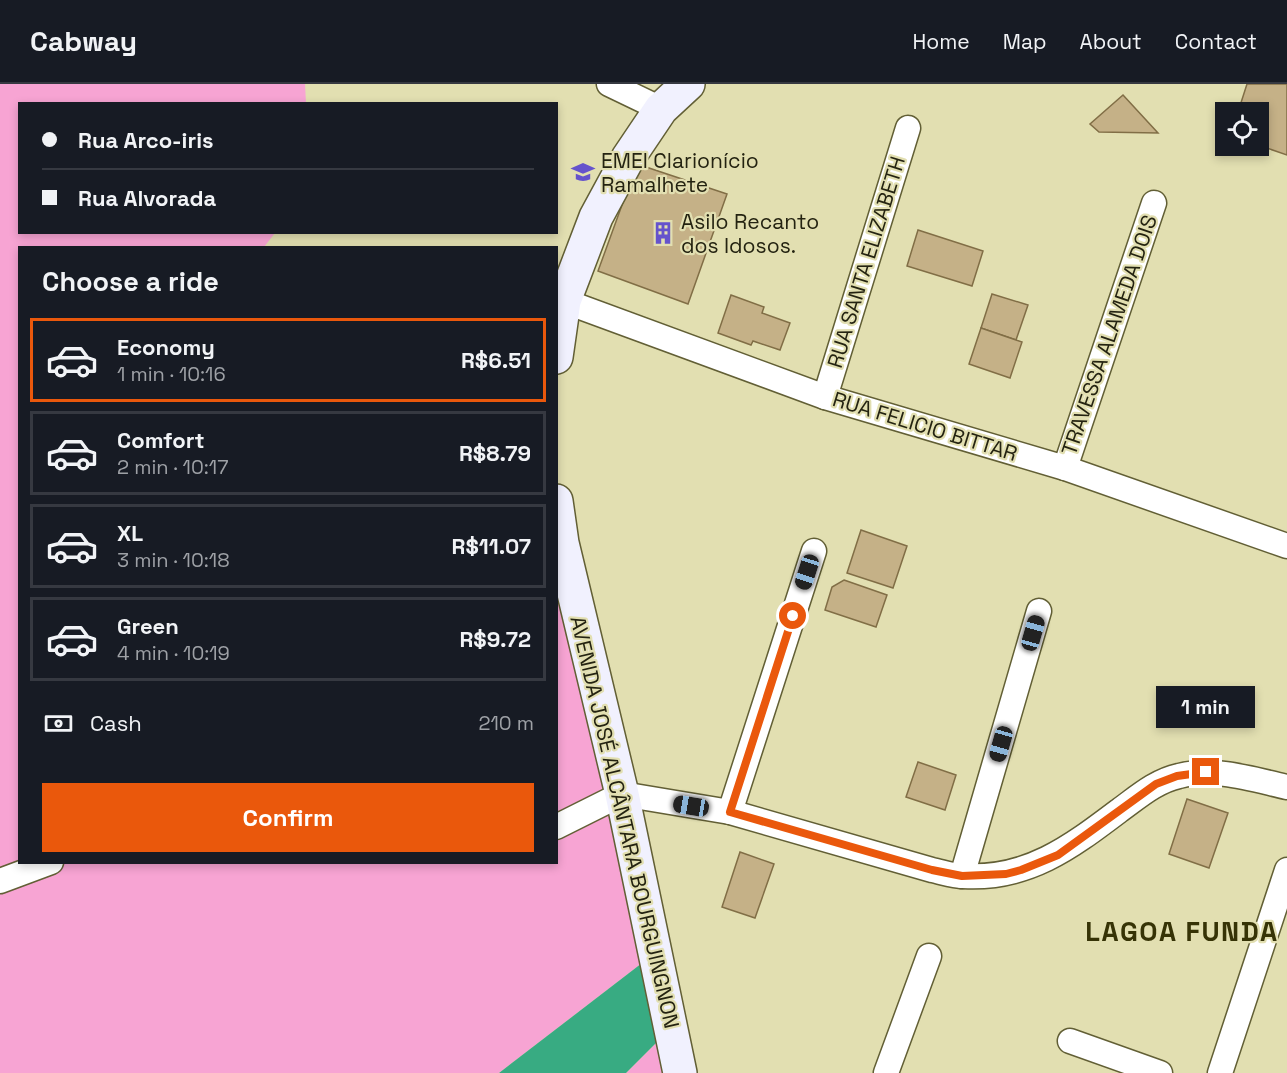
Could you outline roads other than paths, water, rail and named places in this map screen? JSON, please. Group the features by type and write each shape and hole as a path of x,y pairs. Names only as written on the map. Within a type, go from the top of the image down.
{"street":[{"path":"609,84 661,109"},
{"path":"558,343 564,301 596,217 628,158 661,109 688,84"},
{"name":"RUA SANTA ELIZABETH","path":"825,397 908,128"},
{"name":"TRAVESSA ALAMEDA DOIS","path":"1065,468 1154,203"},
{"name":"RUA FELICIO BITTAR","path":"564,301 825,397 1065,468 1287,546"},
{"name":"AVENIDA JOSÉ ALCÂNTARA BOURGUINGNON","path":"558,515 562,543 622,794 680,1073"},
{"path":"730,812 814,551"},
{"path":"962,876 1039,611"},
{"path":"558,826 622,794 730,812 932,870 962,876 1006,874 1058,855 1156,784 1177,776 1206,772 1224,773 1287,787"},
{"path":"0,880 45,864"},
{"path":"1220,1073 1287,870"},
{"path":"886,1073 929,956"},
{"path":"1070,1041 1127,1068 1160,1073"}],"place":[{"name":"EMEI Clarionício Ramalhete","path":"583,172"},
{"name":"Asilo Recanto dos Idosos.","path":"663,233"}],"district":[{"name":"LAGOA FUNDA","path":"1182,931"}]}
